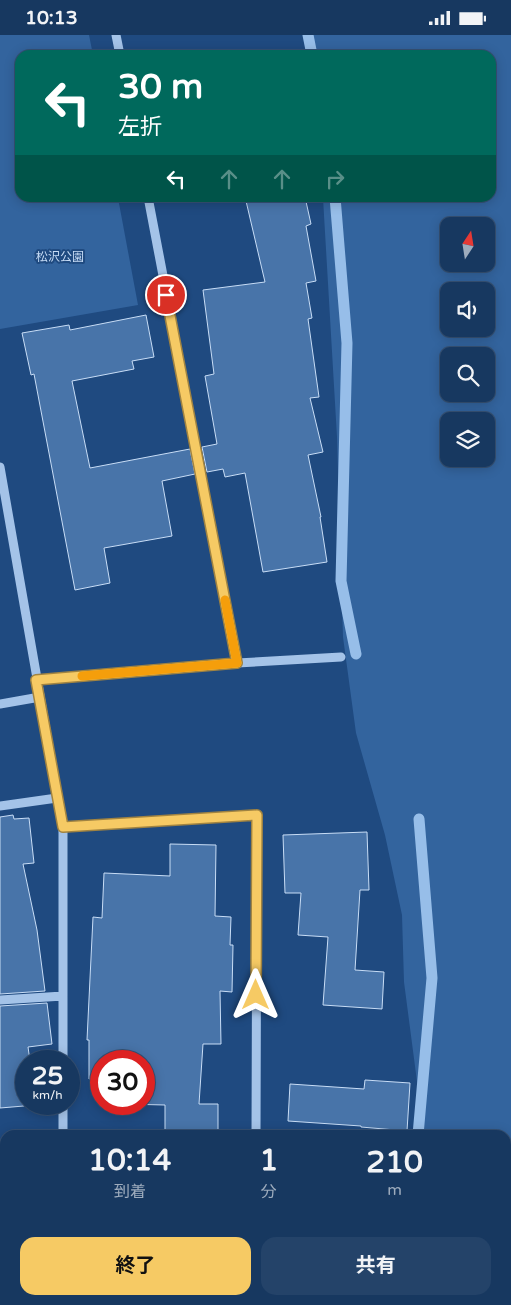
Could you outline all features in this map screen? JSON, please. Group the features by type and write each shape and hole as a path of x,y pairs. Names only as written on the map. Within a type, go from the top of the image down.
{"street":[{"path":"116,35 119,50"},
{"path":"149,202 237,663"},
{"path":"0,467 63,827 63,1050"},
{"path":"36,680 237,663 341,657"},
{"path":"0,703 40,697"},
{"path":"0,807 58,798"},
{"path":"63,827 257,815 256,1130"},
{"path":"0,1000 63,996"},
{"path":"63,1115 63,1130"}],"green space":[{"name":"松沢公園","path":"0,35 89,35 92,50 15,50 15,202 119,202 138,305 0,329"},
{"path":"308,35 511,35 511,1130 423,1130 404,982 402,915 385,835 356,733 343,637 337,437 323,202 496,202 496,50 310,50"}],"building":[{"path":"246,202 306,202 311,224 306,226 316,281 306,283 312,318 308,319 319,397 310,398 323,452 308,455 321,517 327,562 263,572 245,473 225,477 223,469 207,472 202,447 217,444 205,376 214,374 203,290 265,282"},
{"path":"146,315 154,357 132,361 134,369 72,381 90,468 190,449 195,474 162,481 172,536 104,548 110,583 75,590 34,374 31,375 22,333 69,325 70,330"},
{"path":"13,815 14,819 29,818 34,863 23,864 37,930 45,991 0,994 0,817"},
{"path":"367,832 369,890 360,890 355,970 384,972 382,1009 323,1005 328,937 298,935 301,893 285,893 283,835"},
{"path":"170,844 216,845 215,916 231,917 230,945 233,945 232,992 220,991 221,1044 203,1044 199,1104 218,1104 218,1130 165,1130 165,1105 155,1105 155,1050 90,1050 89,1079 89,1040 87,1040 93,917 102,918 104,873 170,876"},
{"path":"47,1003 52,1044 28,1047 28,1050 15,1050 15,1107 0,1108 0,1006"},
{"path":"365,1080 410,1083 407,1130 288,1121 290,1084 364,1089"}],"waterway":[{"path":"308,35 311,50"},
{"path":"335,202 347,343 341,581 356,654"},
{"path":"418,1130 432,978 419,819"}],"slow traffic":[{"path":"82,676 237,663 225,600"}],"route":[{"path":"166,295 237,663 36,680 63,827 257,815 256,995"}]}
